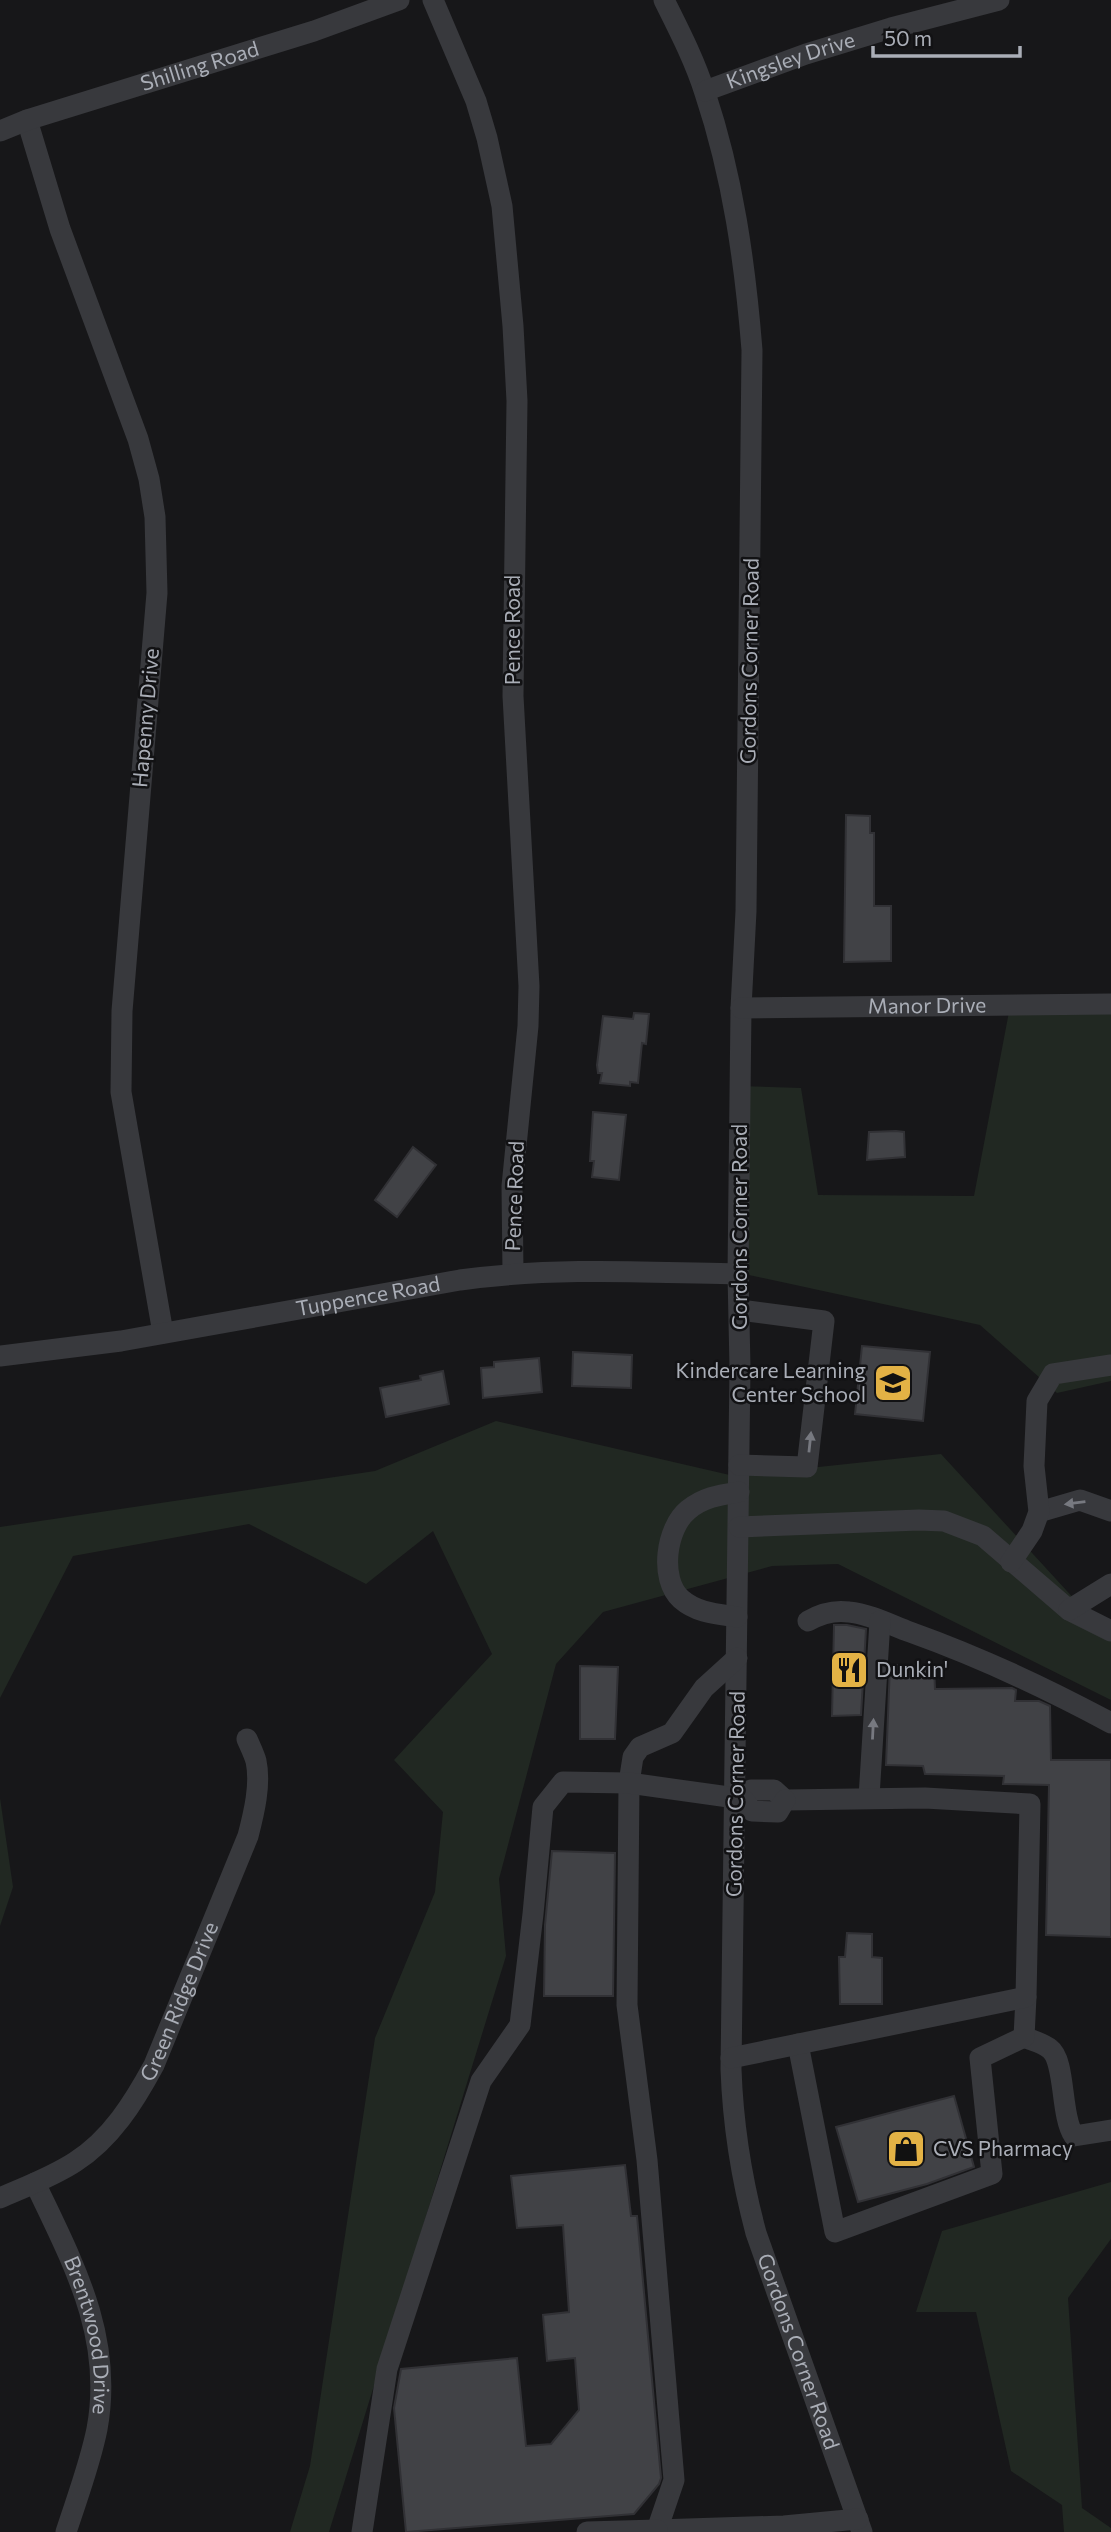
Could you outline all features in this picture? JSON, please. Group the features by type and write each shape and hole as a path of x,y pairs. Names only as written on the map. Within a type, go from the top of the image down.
{"street":[{"name":"Shilling Road","path":"0,131 27,120 301,36 399,0"},
{"name":"Pence Road","path":"433,0 476,101 487,138 502,206 513,327 517,401 513,696 529,986 528,1026 512,1186 513,1272"},
{"name":"Gordons Corner Road","path":"664,0 705,91 740,229 752,350 746,911 741,1008 738,1275 739,1798 732,2058 733,2122 744,2187 756,2233 860,2526"},
{"name":"Kingsley Drive","path":"705,91 891,27 999,0"},
{"name":"Hapenny Drive","path":"27,120 60,229 138,439 149,479 155,517 157,593 122,1011 121,1092 163,1333"},
{"name":"Manor Drive","path":"741,1008 1111,1004"},
{"name":"Tuppence Road","path":"0,1356 121,1341 513,1272 561,1270 738,1275"},
{"path":"739,1465 807,1467 824,1321 740,1310"},
{"path":"1011,1562 1032,1531 1039,1512 1034,1466 1037,1401 1053,1374 1111,1366"},
{"path":"737,1617 711,1614 693,1607 673,1590 668,1573 674,1532 685,1513 708,1497 739,1492"},
{"path":"1039,1512 1080,1500 1111,1511"},
{"path":"739,1527 944,1521 983,1536 1069,1610 1111,1631"},
{"path":"1069,1610 1111,1584"},
{"path":"808,1621 824,1614 849,1612 880,1621 949,1646 1023,1678 1111,1723"},
{"path":"869,1797 880,1621"},
{"path":"657,2531 674,2480 647,2161 627,2005 629,1783 632,1757 640,1747 672,1733 704,1688 737,1658"},
{"name":"Green Ridge Drive","path":"0,2198 74,2163 90,2151 130,2107 154,2065 248,1836 255,1811 257,1780 256,1762 247,1739"},
{"path":"362,2532 387,2369 481,2081 520,2025 534,1914 543,1807 563,1782 629,1783 739,1798 751,1790 774,1790 785,1800 869,1797 1030,1804 1024,2037"},
{"path":"732,2058 1026,1997"},
{"path":"798,2044 835,2232 992,2174 980,2058 1024,2037 1048,2047 1054,2053 1066,2119 1074,2136 1111,2130"},
{"name":"Brentwood Drive","path":"35,2183 77,2272 88,2302 101,2371 97,2430 66,2532"},
{"path":"587,2532 860,2526"}],"shaded area":[{"path":"1111,994 1111,1381 1057,1393 980,1325 735,1272 736,1086 801,1088 818,1195 974,1196 1012,996"},
{"path":"496,1421 734,1476 941,1454 1111,1639 1111,1700 838,1564 772,1566 603,1612 556,1664 499,1879 506,1956 329,2532 290,2532 310,2466 375,2038 435,1892 443,1812 394,1760 492,1654 433,1531 366,1584 249,1524 73,1556 0,1698 0,1527 375,1471"},
{"path":"0,1798 13,1887 0,1926"},
{"path":"1111,2182 1111,2239 1068,2298 1082,2508 1111,2528 1111,2532 1064,2532 1062,2505 1011,2471 976,2312 916,2312 942,2231"}],"building":[{"path":"846,815 870,816 870,833 874,833 874,906 891,906 891,961 844,962"},
{"path":"634,1013 649,1014 646,1044 642,1043 638,1083 630,1082 630,1086 600,1083 602,1073 598,1073 597,1065 603,1016 633,1019"},
{"path":"593,1112 626,1115 619,1180 592,1177 594,1161 590,1161"},
{"path":"869,1132 904,1132 905,1157 867,1160"},
{"path":"413,1147 436,1165 397,1217 375,1200"},
{"name":"Kindercare Learning Center School","path":"862,1346 930,1352 923,1421 855,1414"},
{"path":"573,1352 632,1355 631,1388 572,1386"},
{"path":"539,1358 542,1392 483,1398 481,1368 494,1367 494,1362"},
{"path":"443,1371 449,1404 386,1417 380,1388 421,1380 420,1376"},
{"name":"Dunkin'","path":"834,1625 866,1629 861,1715 832,1716"},
{"path":"890,1665 934,1666 935,1689 1012,1688 1016,1690 1015,1701 1039,1701 1050,1706 1051,1760 1111,1760 1111,1937 1046,1935 1049,1785 1003,1784 1004,1776 925,1774 923,1766 886,1765"},
{"path":"580,1666 618,1667 615,1739 580,1739"},
{"path":"552,1851 615,1853 613,1996 544,1996 545,1925"},
{"path":"847,1933 872,1934 872,1957 882,1958 882,2004 840,2004 839,1957 845,1957"},
{"name":"CVS Pharmacy","path":"954,2096 974,2167 927,2184 858,2202 836,2127"},
{"path":"625,2165 631,2216 637,2216 661,2478 659,2484 634,2514 406,2532 394,2408 401,2369 517,2358 526,2446 551,2444 579,2410 575,2358 547,2361 543,2315 569,2312 563,2225 517,2228 511,2176"}],"place":[{"name":"Kindercare Learning Center School","path":"893,1383"},
{"name":"Dunkin'","path":"849,1670"},
{"name":"CVS Pharmacy","path":"906,2149"}]}
